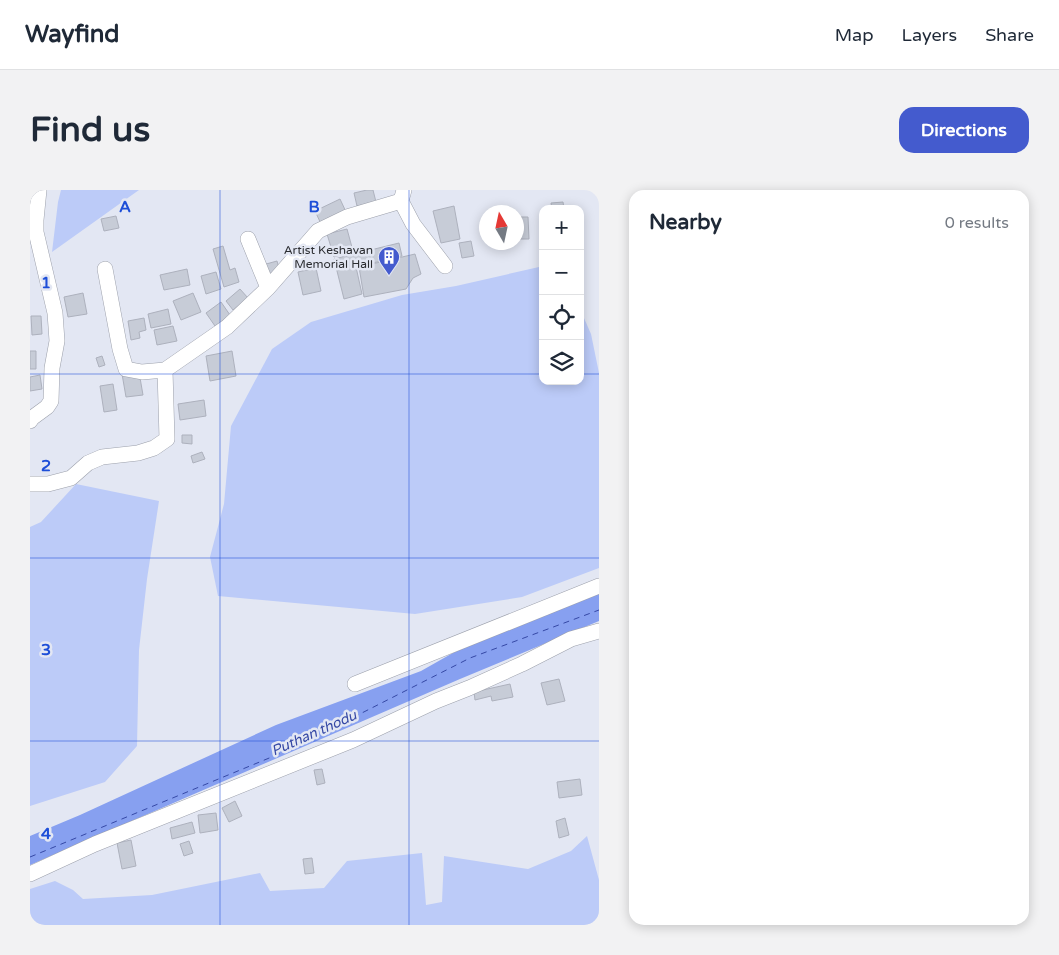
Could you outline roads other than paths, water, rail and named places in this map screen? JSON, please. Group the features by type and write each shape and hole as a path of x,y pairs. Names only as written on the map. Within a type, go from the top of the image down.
{"street":[{"path":"30,421 47,407 51,401 52,368 57,341 55,313 36,232 39,190"},
{"path":"106,269 120,349 126,369 142,372 165,370 227,327 268,288 318,231 347,217 403,195 413,224 445,266"},
{"path":"248,239 268,288"},
{"path":"30,484 48,484 71,478 88,463 102,457 138,453 154,448 167,439 165,370"},
{"path":"355,684 599,586"},
{"path":"30,874 95,844 352,740 572,640 599,631"}],"water":[{"name":"Puthan thodu","path":"599,587 599,621 30,865 30,836 276,725 421,671 474,641"}],"place":[{"name":"Artist Keshavan Memorial Hall","path":"389,276"}]}
